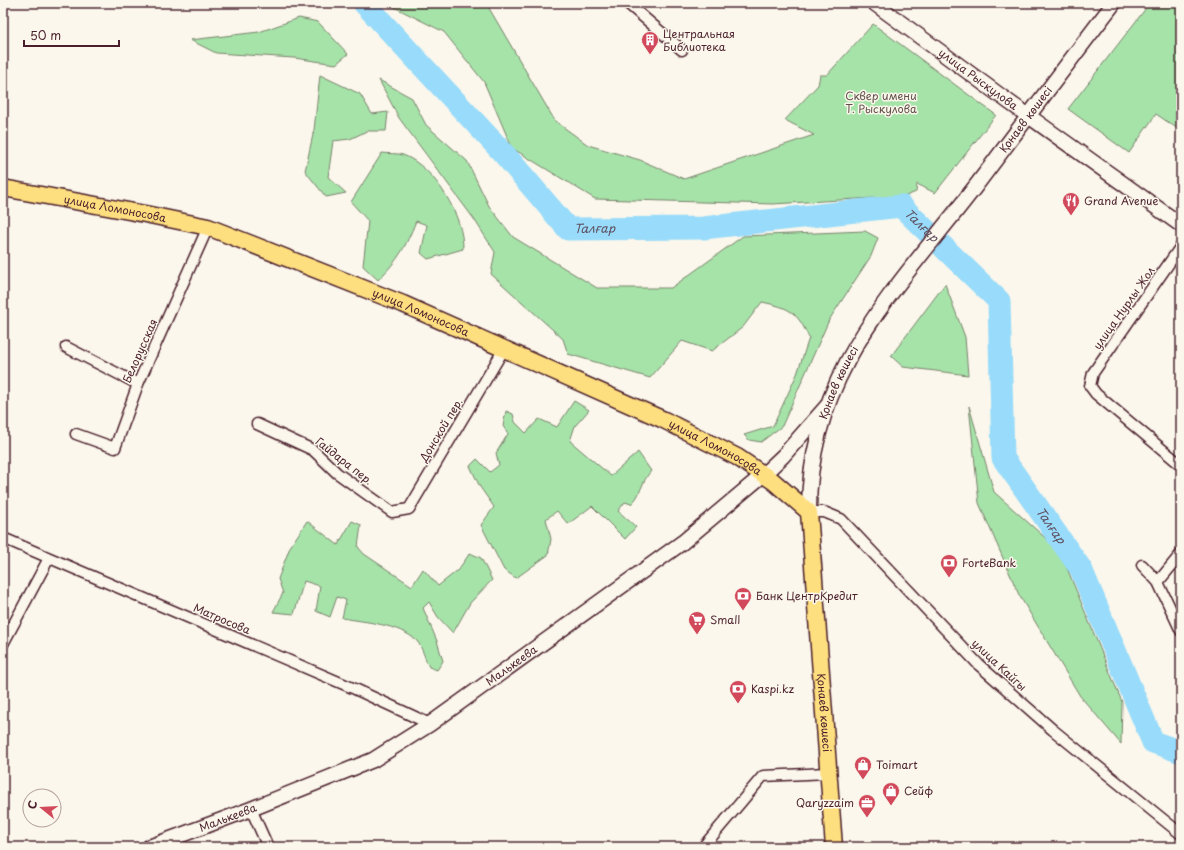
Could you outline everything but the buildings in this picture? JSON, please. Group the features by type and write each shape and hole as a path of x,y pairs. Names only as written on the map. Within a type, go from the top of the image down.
{"main road":[{"name":"улица Рыскулова","path":"874,3 1028,116 1181,225"},
{"name":"Қонаев көшесі","path":"834,847 809,512 812,459 826,407 837,378 851,353 902,281 1114,3"},
{"name":"улица Ломоносова","path":"3,188 208,227 403,304 664,420 737,457 764,474 809,512"},
{"name":"Малькеева","path":"149,847 251,810 373,760 430,724 683,542 784,456 826,407"}],"street":[{"path":"627,3 682,50"},
{"name":"Белорусская","path":"76,434 115,448 138,384 208,227"},
{"name":"улица Нурлы Жол","path":"1181,246 1093,373 1090,386 1096,394 1181,465"},
{"path":"66,347 138,384"},
{"name":"Донской пер.","path":"392,512 409,509 504,348"},
{"name":"Гайдара пер.","path":"257,424 313,450 337,473 392,512"},
{"name":"улица Кайгы","path":"809,512 824,512 841,519 980,665 1053,730 1181,834"},
{"name":"Матросова","path":"3,538 355,689 430,724"},
{"path":"1158,582 1181,554"},
{"path":"3,644 49,558"},
{"path":"1142,565 1158,582 1181,631"},
{"path":"703,847 763,776 828,773"},
{"path":"251,810 268,847"}],"green space":[{"name":"Сквер имени Т. Рыскулова","path":"386,3 486,3 555,121 588,145 640,160 684,179 814,135 785,120 818,85 820,75 827,75 873,24 996,115 935,193 917,184 916,192 906,196 773,204 595,199 512,148 484,82 444,32"},
{"path":"1150,3 1171,3 1181,9 1181,131 1156,114 1129,153 1068,109"},
{"path":"299,18 318,22 348,54 336,64 294,58 216,53 190,40 259,32"},
{"path":"320,75 360,94 372,114 388,112 386,131 367,131 350,139 333,141 328,177 346,193 326,197 305,171 314,130"},
{"path":"379,80 412,98 426,125 467,161 489,206 513,237 597,288 671,288 743,236 865,231 878,238 871,256 829,320 782,426 761,442 749,440 744,435 773,426 797,374 809,338 801,322 792,312 779,306 762,302 743,327 712,351 682,341 650,378 568,354 563,339 491,274 495,252 474,219 399,118"},
{"path":"382,153 401,154 415,161 426,170 445,194 453,208 459,222 463,249 428,259 421,253 427,225 416,221 401,253 378,280 363,266 368,221 351,202"},
{"path":"945,284 965,337 968,375 903,367 891,356"},
{"path":"574,401 589,410 575,426 570,441 611,476 638,452 651,471 634,501 631,504 625,502 618,511 636,527 625,539 592,506 568,524 557,511 546,519 551,539 548,555 516,578 504,570 481,525 494,507 480,487 470,466 477,459 490,472 499,465 496,453 508,434 503,426 506,411 513,414 515,422 526,433 539,419 557,427"},
{"path":"969,406 994,492 1060,551 1122,702 1121,744 1080,696 1019,595 979,503"},
{"path":"307,521 338,545 352,521 361,525 358,547 364,554 412,586 423,569 438,586 458,570 470,553 481,558 492,580 470,603 453,633 438,617 429,602 423,608 437,641 443,661 437,670 429,667 419,644 410,635 391,627 342,618 346,600 337,597 330,617 316,611 320,586 304,581 294,614 273,612 283,593 278,579 290,547"}],"waterway":[{"name":"Талғар","path":"364,3 505,155 568,229 703,228 901,206 999,301 1003,458 1081,569 1153,742 1181,752"}],"place":[{"name":"Центральная Библиотека","path":"650,55"},
{"name":"Grand Avenue","path":"1071,216"},
{"name":"ForteBank","path":"949,578"},
{"name":"Банк ЦентрКредит","path":"743,611"},
{"name":"Small","path":"697,635"},
{"name":"Kaspi.kz","path":"738,704"},
{"name":"Toimart","path":"863,780"},
{"name":"Сейф","path":"891,806"},
{"name":"Qaryzzaim","path":"867,818"}]}
